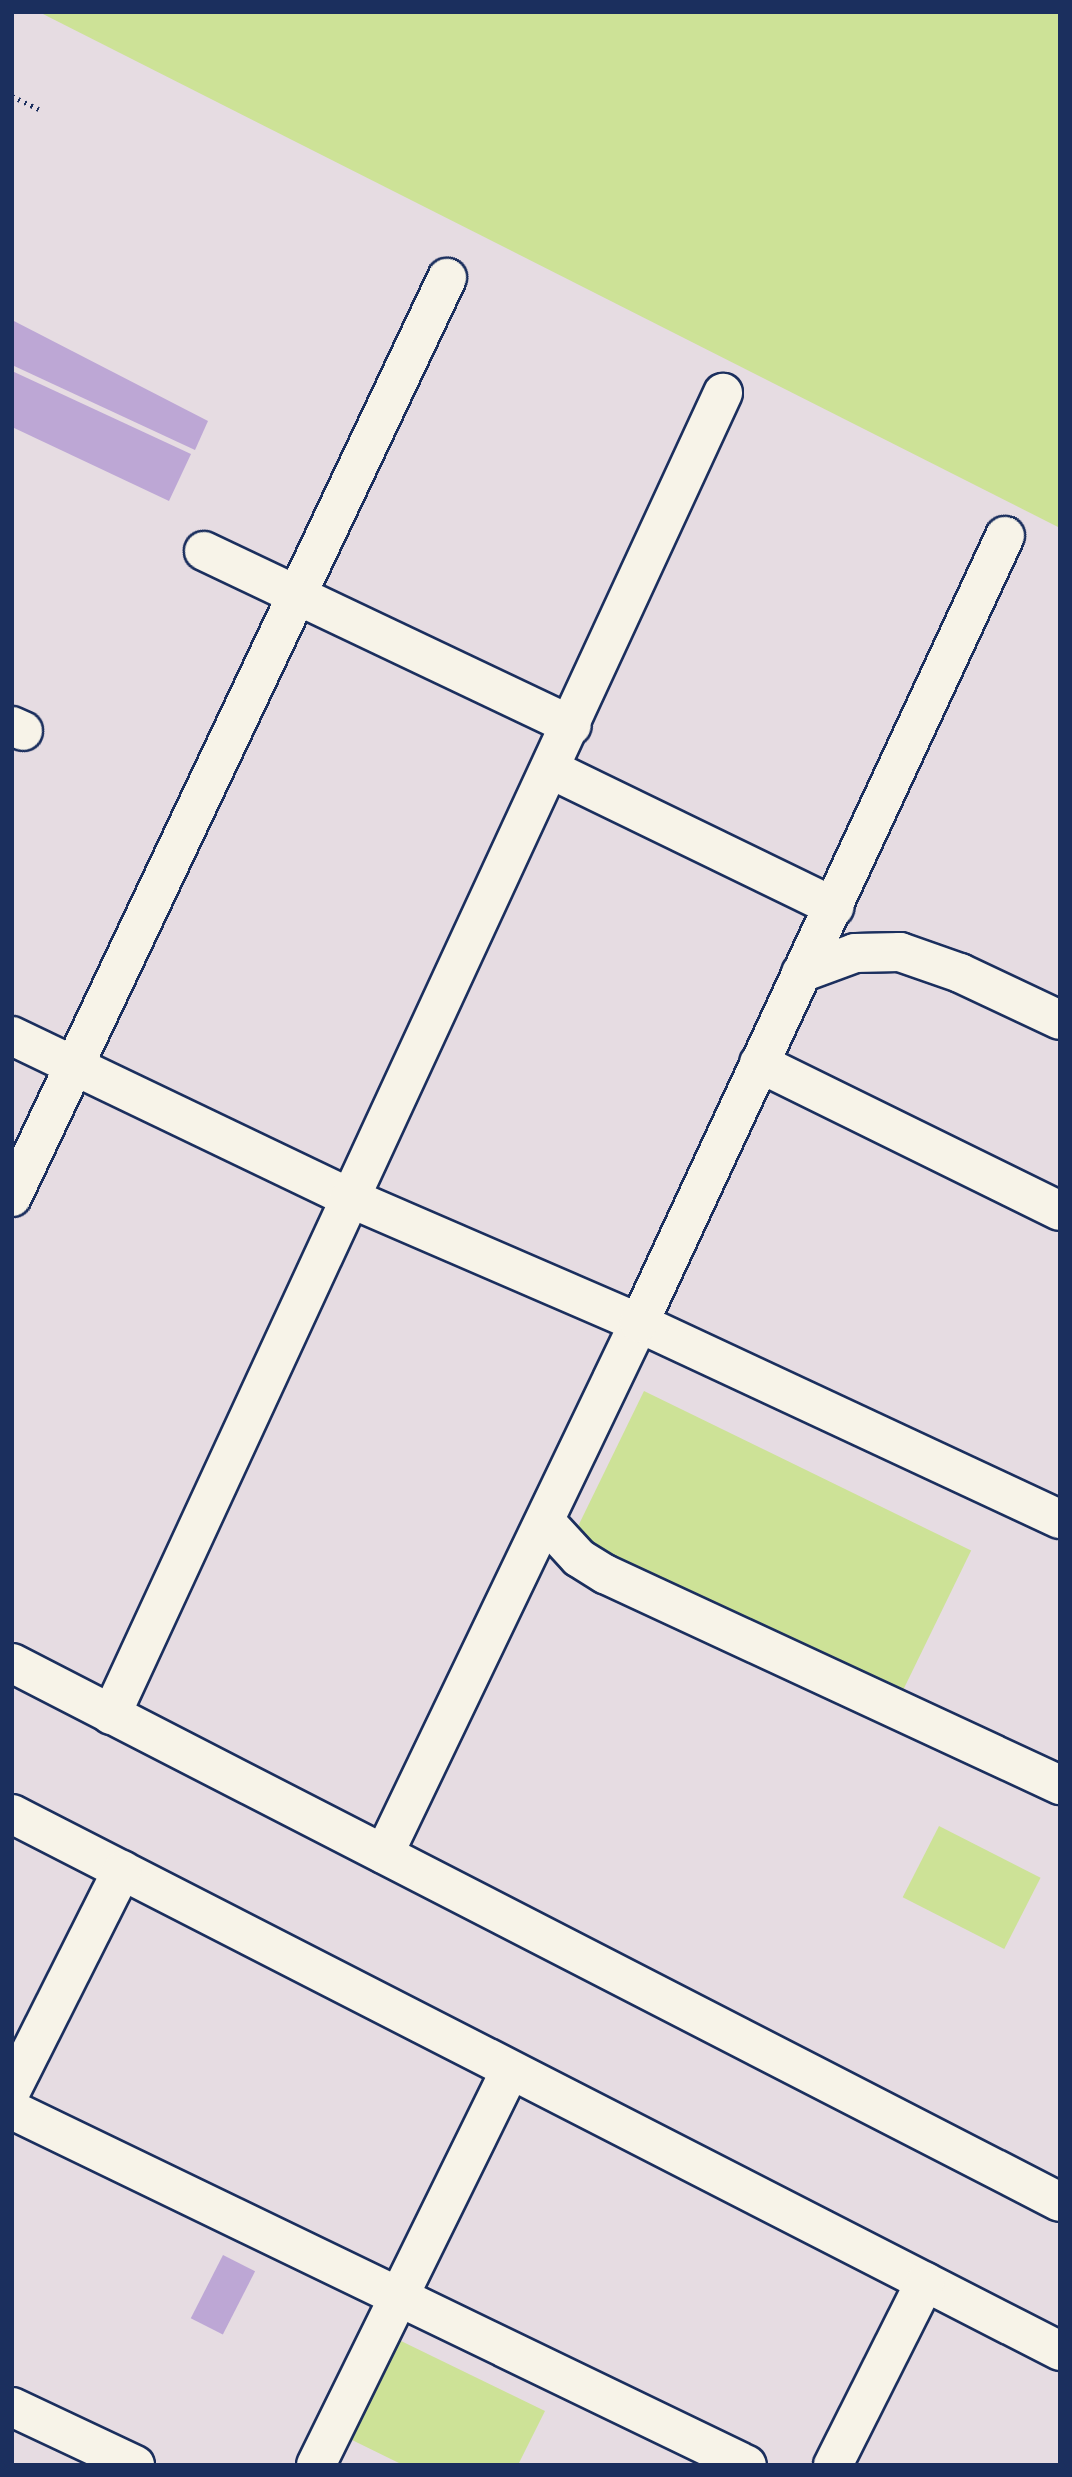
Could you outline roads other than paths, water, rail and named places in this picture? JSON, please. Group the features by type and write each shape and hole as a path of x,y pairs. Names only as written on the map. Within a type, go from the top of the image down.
{"street":[{"path":"12,1197 299,597 447,278"},
{"path":"111,1715 552,770 723,393"},
{"path":"384,1854 639,1323 1005,536"},
{"path":"204,551 572,726"},
{"path":"552,770 834,907"},
{"path":"801,972 855,953 900,952 960,973 1060,1020"},
{"path":"12,1035 350,1198 639,1323 1060,1519"},
{"path":"759,1063 1060,1211"},
{"path":"545,1521 579,1558 605,1574 1060,1784"},
{"path":"12,1662 1060,2202"},
{"path":"12,1814 1060,2351"},
{"path":"12,2089 122,1870"},
{"path":"316,2465 510,2070"},
{"path":"12,2110 747,2465"},
{"path":"833,2465 925,2282"},
{"path":"12,2407 135,2465"}]}
